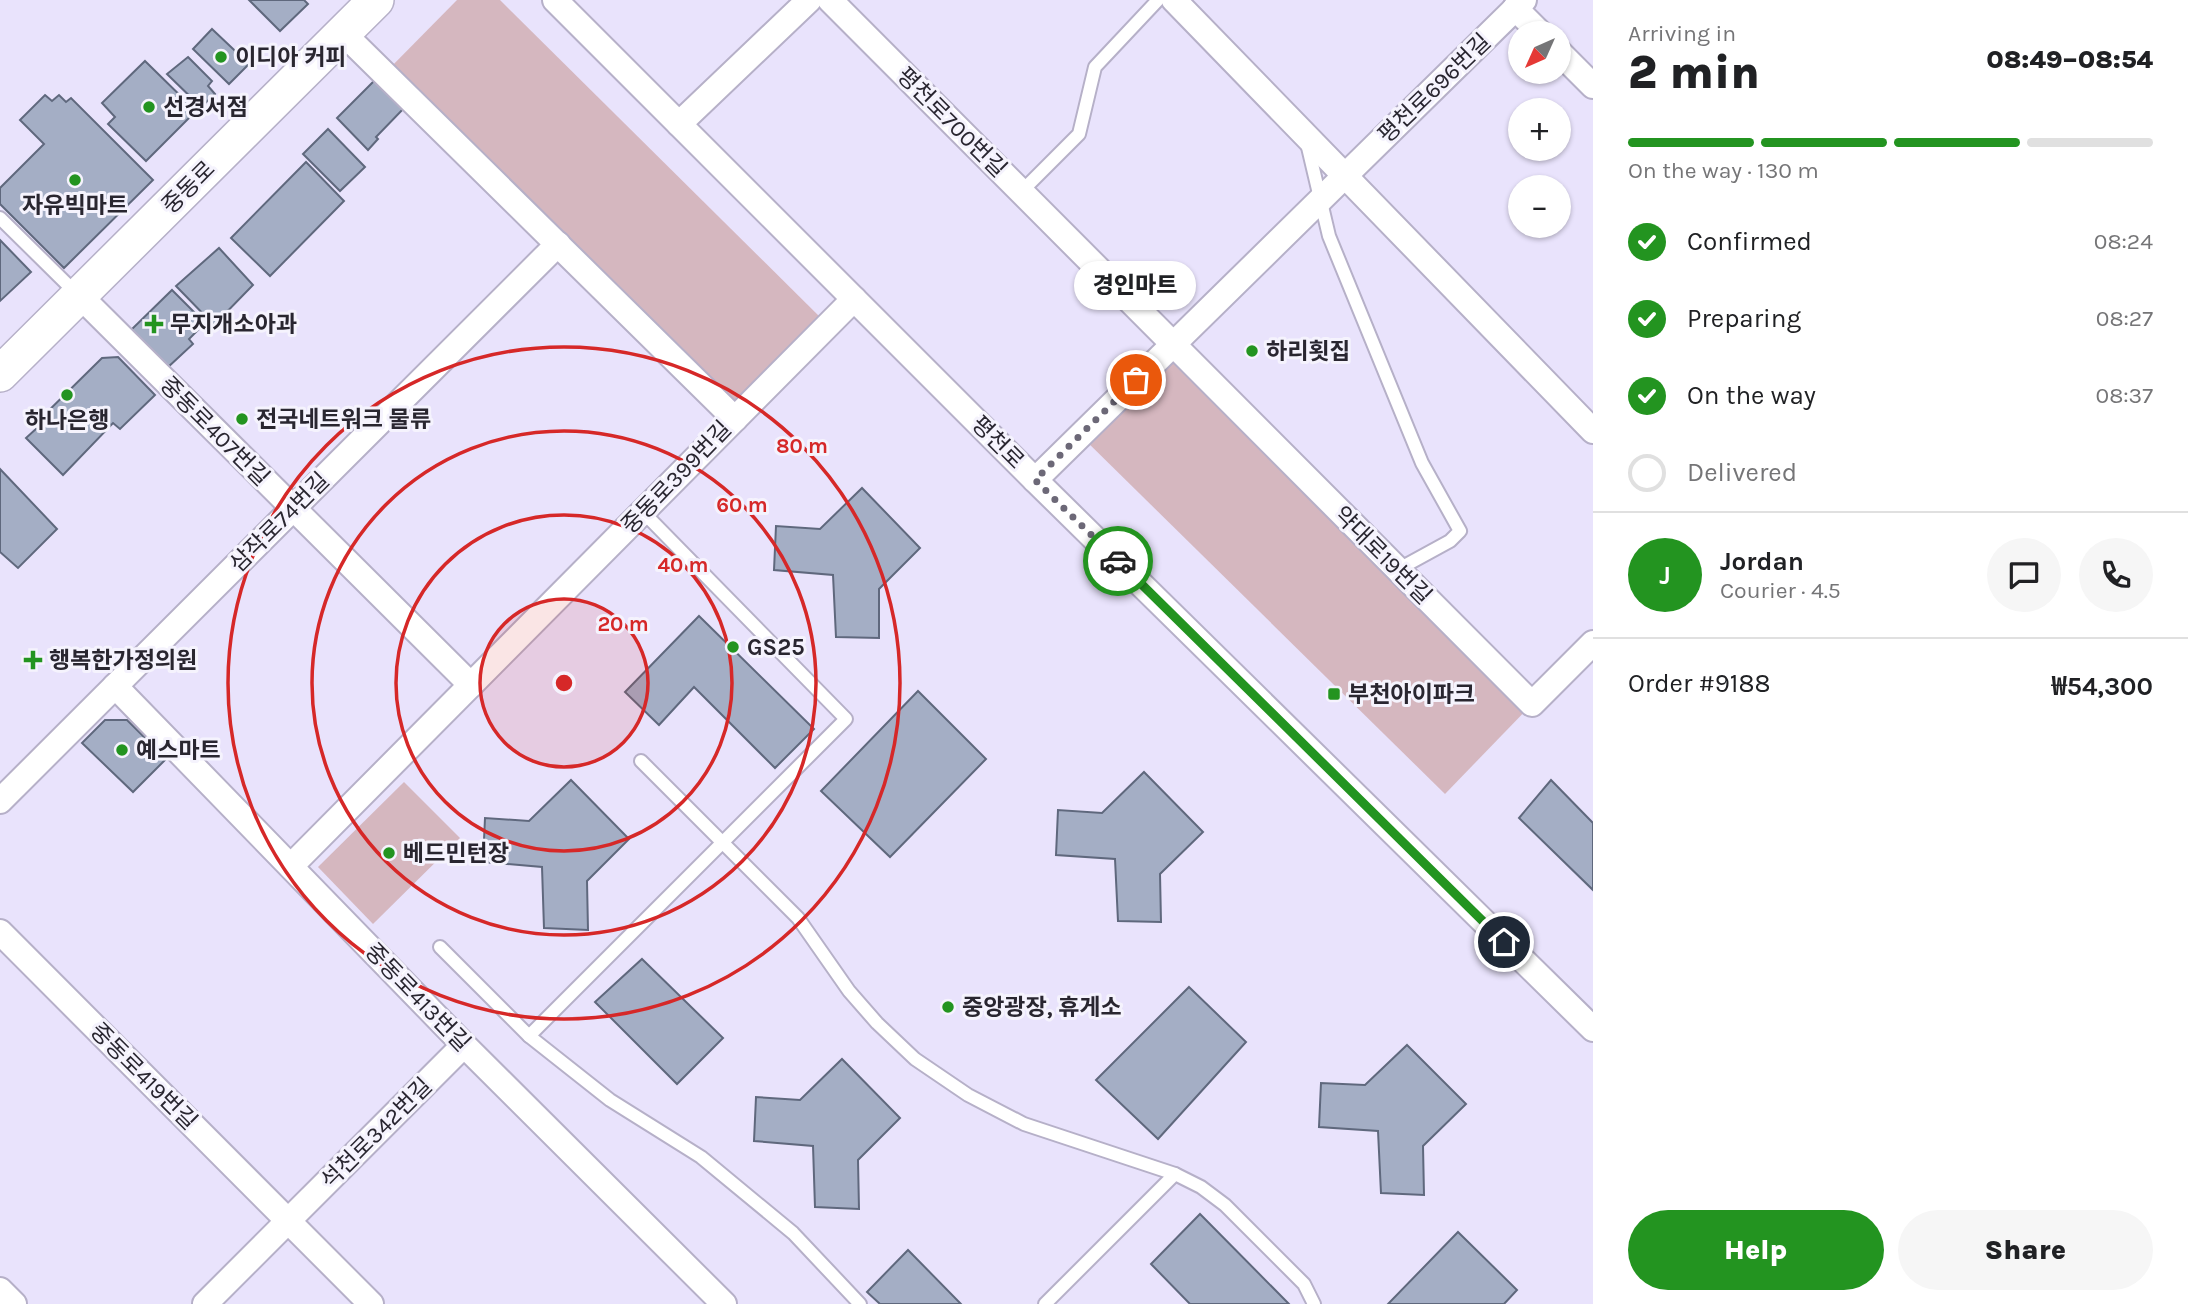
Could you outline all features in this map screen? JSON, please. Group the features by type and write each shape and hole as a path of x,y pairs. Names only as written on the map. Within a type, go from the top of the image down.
{"street":[{"name":"중동로","path":"0,374 376,0"},
{"name":"평천로","path":"555,0 1035,480 1593,1029"},
{"path":"679,124 809,0"},
{"name":"평천로700번길","path":"830,0 1021,192"},
{"path":"1174,0 1593,431"},
{"path":"1520,4 1532,21"},
{"name":"평천로696번길","path":"1035,480 1520,4"},
{"name":"중동로399번길","path":"290,866 735,419 342,33"},
{"path":"1572,65 1593,85"},
{"path":"1021,192 1173,344"},
{"name":"삼작로74번길","path":"0,801 558,244"},
{"name":"중동로407번길","path":"79,295 471,685"},
{"path":"735,419 854,299"},
{"name":"약대로19번길","path":"1173,344 1532,704 1593,643"},
{"name":"중동로413번길","path":"115,686 464,1045 724,1304"},
{"name":"중동로419번길","path":"0,932 288,1221"},
{"name":"석천로342번길","path":"205,1304 464,1045"},
{"path":"288,1221 371,1304"},
{"path":"0,1290 14,1304"}],"lane":[{"name":"평천로700번길","path":"1021,192 1079,134 1095,67 1158,0"},
{"path":"1305,136 1329,236 1422,463 1460,531 1450,541 1398,569"},
{"path":"0,218 79,295"},
{"path":"529,1036 846,719 643,512"},
{"path":"641,761 798,918 849,991 877,1023 915,1059 968,1095 1024,1124 1175,1174 1201,1187 1225,1205 1304,1284 1314,1304"},
{"path":"440,947 529,1036 610,1100 701,1157 793,1233 860,1304"},
{"path":"1045,1304 1175,1174"}],"shaded area":[{"path":"457,0 500,0 828,325 735,419 384,74"},
{"path":"1173,344 1532,704 1445,794 1080,435"},
{"name":"베드민턴장","path":"404,782 460,838 373,924 318,867"}],"building":[{"path":"249,0 304,0 308,4 280,31"},
{"name":"이디아 커피","path":"212,29 249,64 229,84 193,49"},
{"path":"188,57 212,81 208,86 215,94 201,107 167,74"},
{"name":"선경서점","path":"145,61 196,111 146,161 108,124 115,117 102,103"},
{"path":"379,76 407,105 376,137 378,139 368,150 337,118"},
{"path":"45,95 52,101 59,95 66,102 71,98 153,180 64,268 0,204 0,188 44,144 20,120"},
{"path":"328,129 365,167 340,191 303,154"},
{"path":"306,162 344,201 270,276 231,238"},
{"path":"0,240 31,272 0,301"},
{"path":"219,248 253,285 214,325 176,286"},
{"path":"172,290 205,323 189,339 193,344 167,368 130,331"},
{"path":"118,357 155,395 120,429 113,423 63,475 26,438 37,428 34,425 102,358"},
{"path":"0,469 57,529 18,568 0,552"},
{"path":"862,488 920,548 879,589 879,638 836,637 833,575 774,570 776,526 820,529"},
{"path":"699,616 814,729 775,768 694,687 659,725 625,692"},
{"path":"918,691 986,759 890,857 821,791"},
{"path":"105,720 127,720 166,759 133,792 82,743"},
{"path":"1144,772 1203,832 1160,874 1161,922 1118,921 1115,859 1056,855 1058,810 1102,813"},
{"path":"571,780 629,839 587,881 588,930 544,928 542,867 483,862 485,818 529,821"},
{"path":"1551,780 1593,823 1593,890 1519,818"},
{"path":"642,959 723,1038 677,1084 595,1002"},
{"path":"1189,987 1246,1042 1158,1139 1096,1080"},
{"path":"1407,1045 1466,1104 1423,1146 1424,1195 1381,1193 1378,1131 1319,1127 1321,1083 1365,1085"},
{"path":"842,1059 900,1118 858,1160 859,1209 815,1207 813,1146 754,1141 756,1097 800,1100"},
{"path":"1200,1214 1289,1304 1190,1304 1151,1264"},
{"path":"1458,1232 1517,1290 1504,1304 1388,1304"},
{"path":"908,1250 961,1304 880,1304 867,1292"}],"way so far":[{"path":"1118,561 1035,480 1136,380"}],"place":[{"name":"이디아 커피","path":"221,57"},
{"name":"선경서점","path":"149,107"},
{"name":"자유빅마트","path":"75,180"},
{"name":"무지개소아과","path":"154,324"},
{"name":"하리횟집","path":"1252,351"},
{"name":"경인마트","path":"1136,380"},
{"name":"하나은행","path":"67,395"},
{"name":"전국네트워크 물류","path":"242,419"},
{"name":"GS25","path":"733,647"},
{"name":"행복한가정의원","path":"33,660"},
{"name":"부천아이파크","path":"1334,694"},
{"name":"예스마트","path":"122,750"},
{"name":"베드민턴장","path":"389,853"},
{"name":"중앙광장, 휴게소","path":"948,1007"}],"route":[{"path":"1118,561 1504,942"}]}
